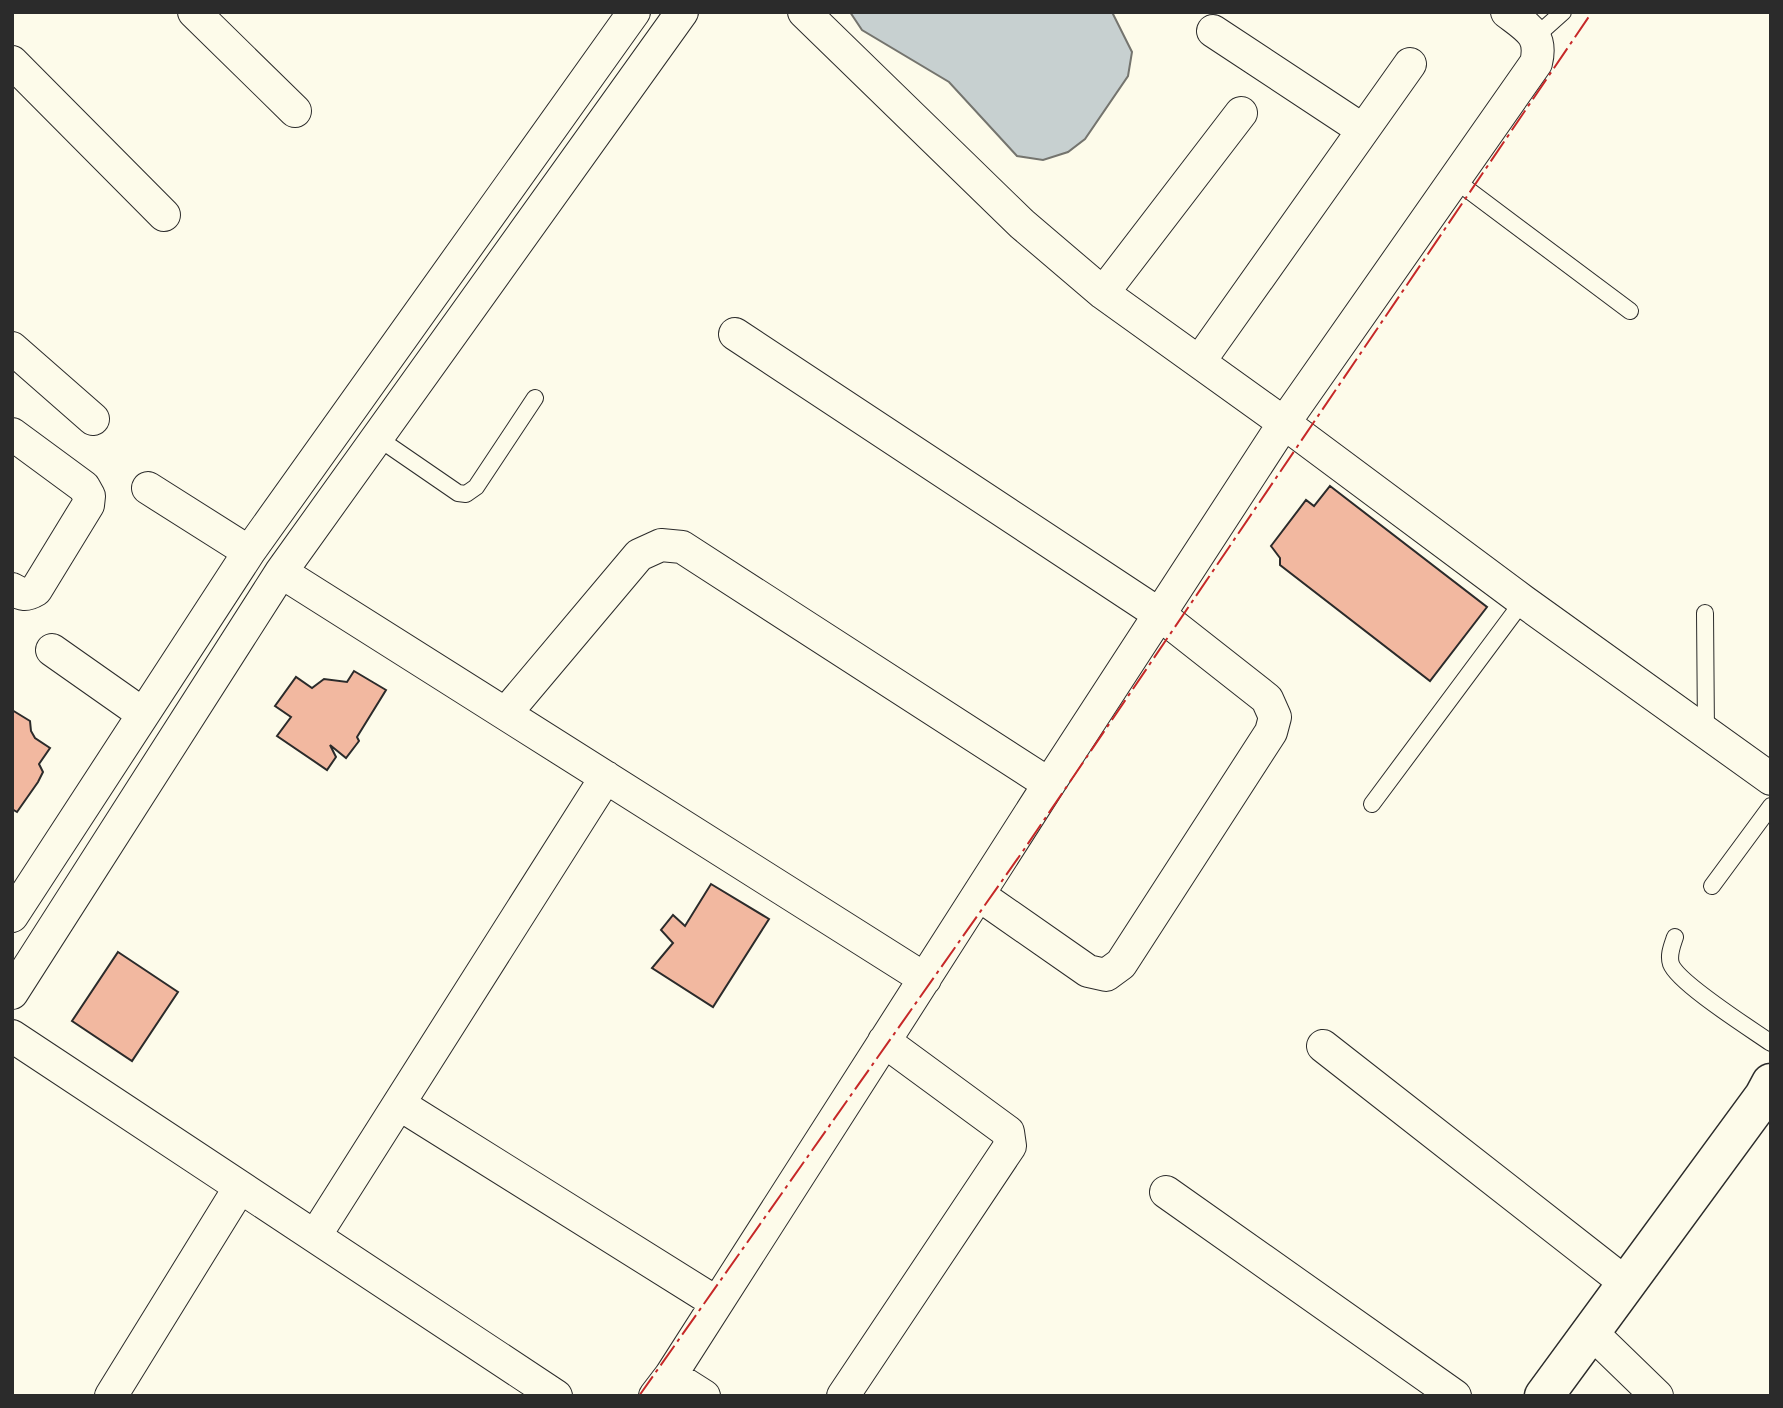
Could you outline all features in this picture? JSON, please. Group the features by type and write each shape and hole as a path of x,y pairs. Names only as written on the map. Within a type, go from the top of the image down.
{"street":[{"path":"194,12 295,111"},
{"path":"12,916 249,552 634,12"},
{"path":"12,993 281,572 682,12"},
{"path":"804,12 1022,224 1103,293 1771,779"},
{"path":"704,1396 663,1385 1284,423 1536,63 1539,48 1535,37 1507,12"},
{"path":"1213,31 1363,130"},
{"path":"12,62 164,215"},
{"path":"1199,362 1410,64"},
{"path":"1103,293 1241,113"},
{"path":"735,334 1159,614 1267,699 1275,717 1271,732 1121,964 1106,975 1088,971 979,894"},
{"path":"17,365 93,419"},
{"path":"12,434 84,486 89,496 88,505 36,590 28,595 20,595 12,589"},
{"path":"148,488 249,552"},
{"path":"506,713 639,555 661,545 682,547 1049,784"},
{"path":"281,572 925,979"},
{"path":"52,650 143,714"},
{"path":"315,1236 606,777"},
{"path":"12,1037 556,1396"},
{"path":"843,1396 1010,1146 1008,1132 884,1041"},
{"path":"1323,1046 1627,1284"},
{"path":"1545,1396 1771,1083"},
{"path":"399,1104 717,1303"},
{"path":"111,1396 240,1187"},
{"path":"1166,1192 1455,1396"},
{"path":"1591,1332 1657,1396"}],"lane":[{"path":"1535,37 1563,12"},
{"path":"1455,180 1630,311"},
{"path":"378,438 458,492 466,494 476,486 535,398"},
{"path":"1372,804 1524,601"},
{"path":"1705,613 1706,733"},
{"path":"1712,886 1771,806"},
{"path":"1675,937 1670,950 1671,964 1682,979 1771,1043"}],"shaded area":[{"path":"850,12 1112,12 1132,52 1128,76 1085,139 1068,152 1043,160 1017,156 949,82 862,30"}],"building":[{"path":"1330,486 1487,607 1430,681 1280,565 1280,558 1271,546 1306,500 1314,506"},
{"path":"354,671 386,690 357,737 359,741 346,758 330,745 336,757 327,770 277,736 291,717 275,706 296,677 312,688 324,679 347,682"},
{"path":"12,710 30,721 35,738 50,748 39,764 43,772 38,782 17,812 12,809"},
{"path":"711,884 769,919 713,1007 652,968 673,943 661,930 673,915 685,926"},
{"path":"118,952 178,992 132,1061 72,1021"}],"power":[{"path":"639,1396 1023,851 1592,12"}]}
